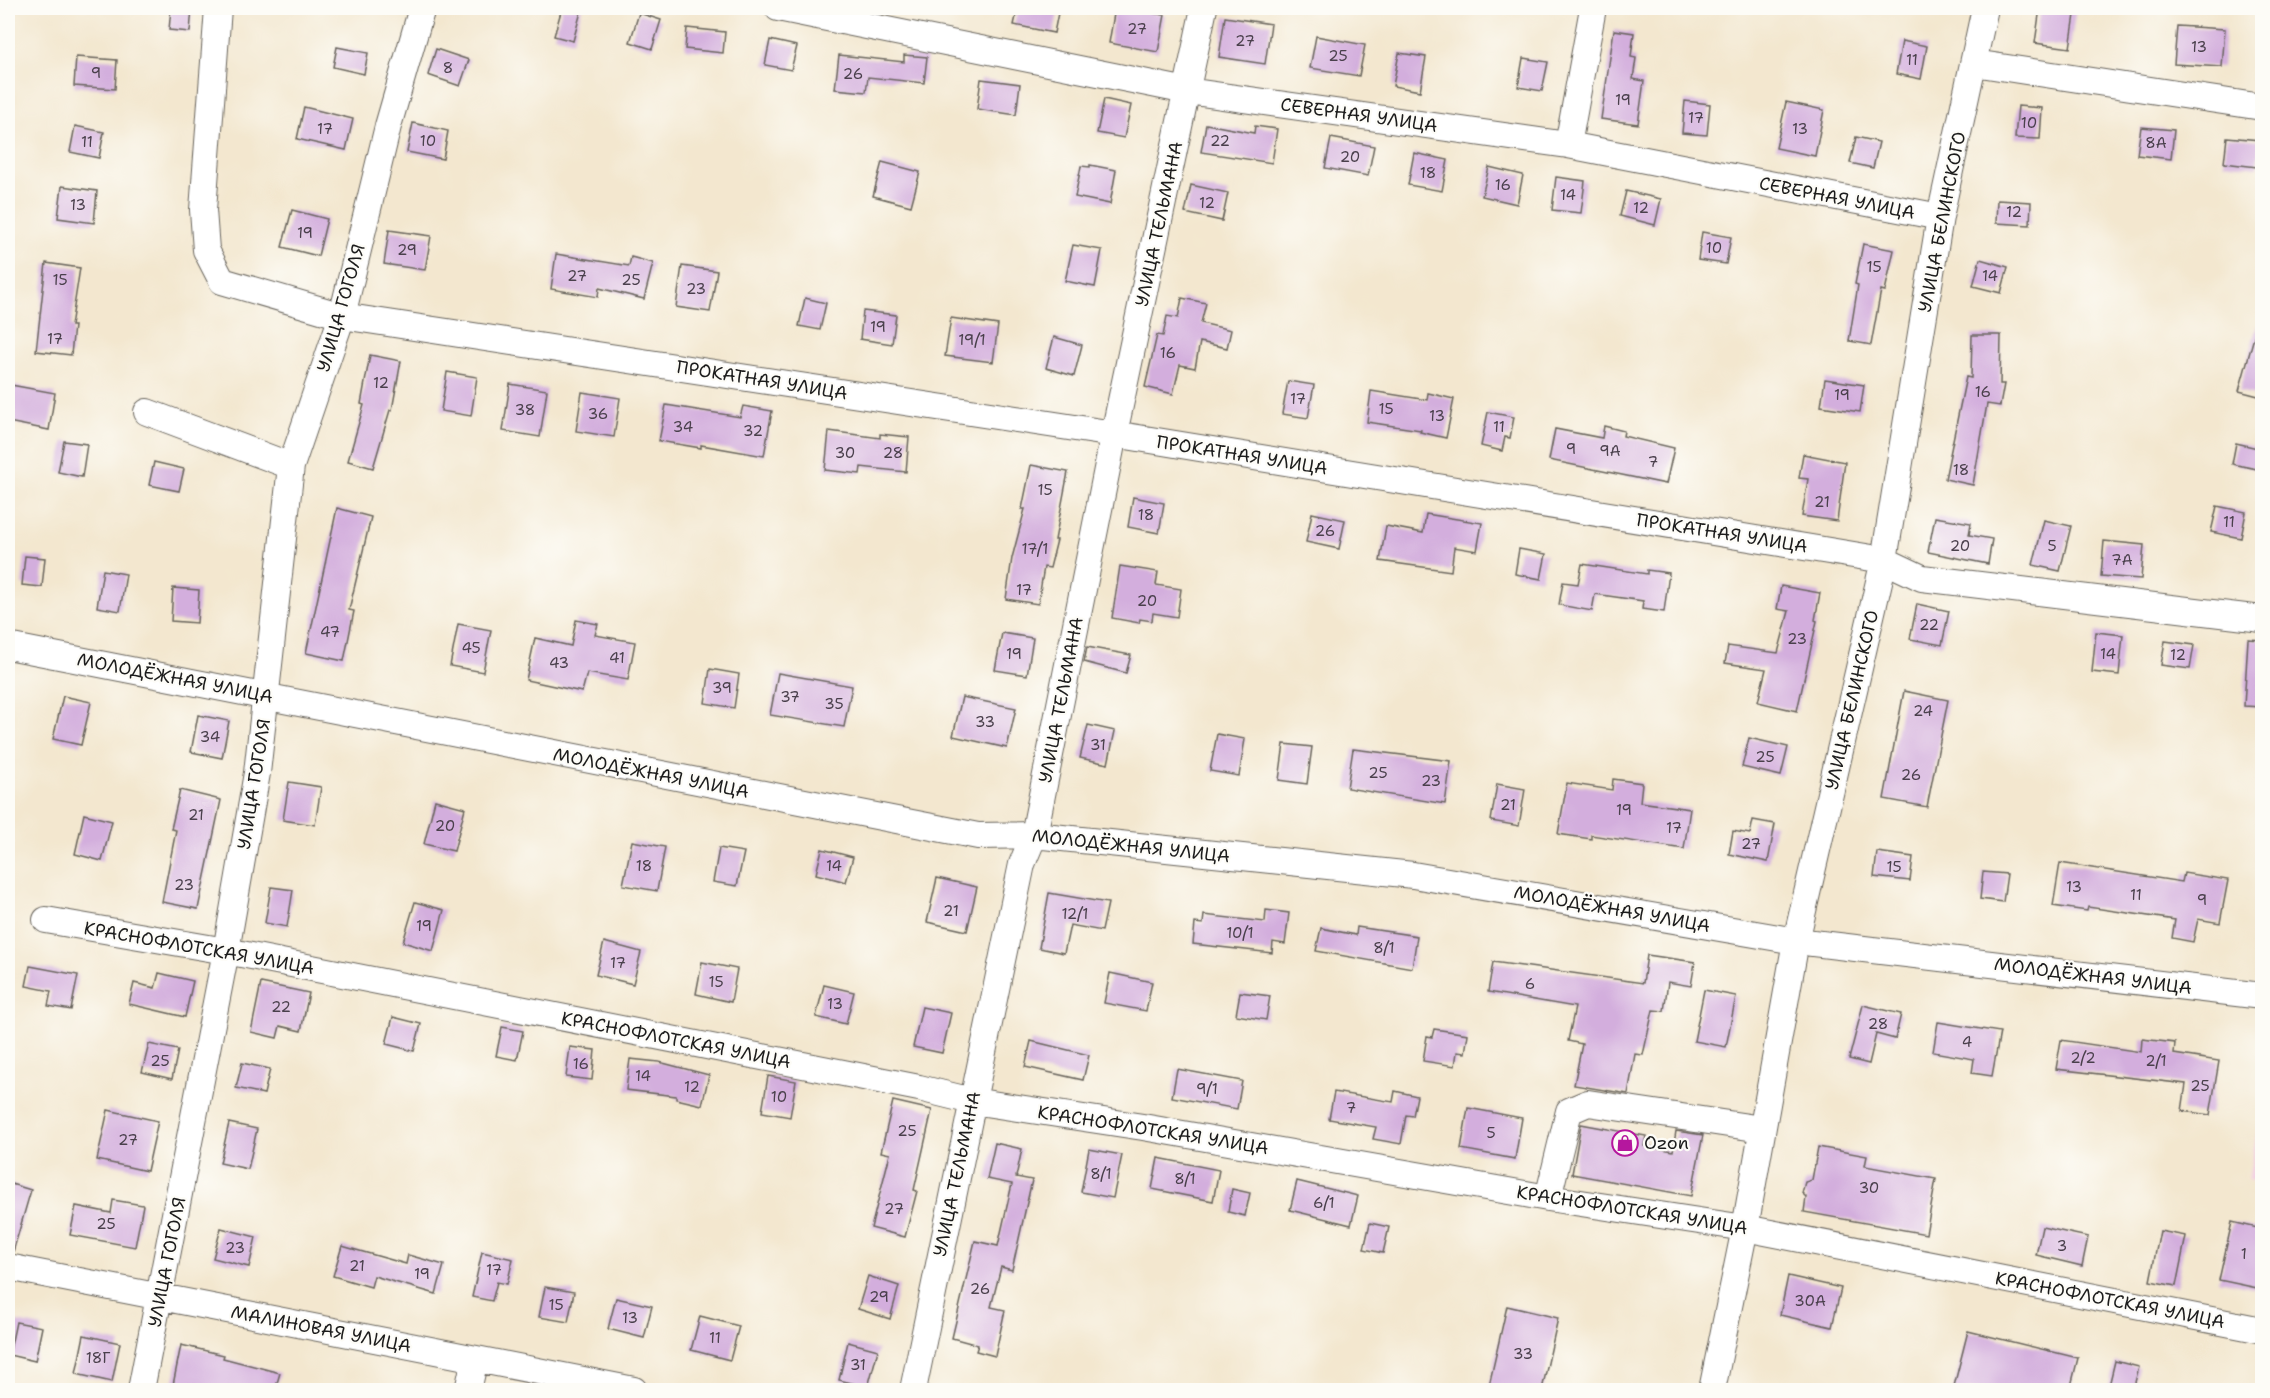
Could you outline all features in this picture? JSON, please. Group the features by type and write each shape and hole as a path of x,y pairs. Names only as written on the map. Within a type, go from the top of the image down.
{"street":[{"name":"ПРОКАТНАЯ УЛИЦА","path":"218,8 203,210 206,250 222,280 342,316 1114,434 1884,560 1922,578 2261,614"},
{"name":"УЛИЦА ГОГОЛЯ","path":"141,1390 226,951 257,773 291,465 342,316 388,126 422,8"},
{"name":"СЕВЕРНАЯ УЛИЦА","path":"778,8 830,12 1187,91 1568,145 1940,218"},
{"name":"УЛИЦА ТЕЛЬМАНА","path":"913,1390 1022,864 1034,835 1114,434 1204,8"},
{"path":"1568,145 1593,8"},
{"name":"УЛИЦА БЕЛИНСКОГО","path":"1712,1390 1745,1227 1796,941 1884,560 1940,218 1986,8"},
{"path":"1974,63 2262,107"},
{"path":"147,412 291,465"},
{"name":"МОЛОДЁЖНАЯ УЛИЦА","path":"8,646 267,695 978,837 1034,835 1413,875 1796,941 2262,996"},
{"name":"КРАСНОФЛОТСКАЯ УЛИЦА","path":"46,920 226,951 919,1088 972,1101 1155,1128 1548,1198 1745,1227 2262,1330"},
{"path":"1548,1198 1569,1111 1577,1105 1588,1103 1762,1129"},
{"name":"МАЛИНОВАЯ УЛИЦА","path":"8,1267 160,1299 634,1390"},
{"path":"468,1390 475,1359"}],"shaded area":[{"path":"2262,1106 2262,1183 2248,1180"}],"building":[{"path":"171,8 192,8 190,32 169,30"},
{"path":"562,8 582,8 573,41 554,36"},
{"path":"1018,8 1059,8 1054,33 1014,25"},
{"path":"1115,8 1165,15 1158,52 1109,43"},
{"path":"2040,8 2076,8 2070,48 2035,43"},
{"path":"639,13 661,20 652,49 630,42"},
{"path":"1225,17 1271,24 1265,64 1219,57"},
{"path":"2177,26 2225,29 2222,67 2174,64"},
{"path":"687,28 725,32 723,53 685,49"},
{"path":"1614,30 1634,33 1631,57 1636,58 1633,79 1644,81 1638,124 1601,119"},
{"path":"1316,36 1365,45 1359,76 1310,68"},
{"path":"770,40 797,46 791,70 765,65"},
{"path":"1902,41 1927,46 1921,79 1896,74"},
{"path":"337,47 368,53 364,74 333,67"},
{"path":"436,49 469,60 460,86 428,75"},
{"path":"1399,53 1426,57 1420,91 1393,86"},
{"path":"839,55 904,62 904,55 927,57 924,83 868,77 866,92 835,89"},
{"path":"76,57 117,60 115,89 74,86"},
{"path":"1523,58 1548,62 1542,91 1518,87"},
{"path":"981,79 1020,84 1016,115 977,109"},
{"path":"1104,99 1131,105 1124,138 1097,133"},
{"path":"1685,101 1710,104 1707,135 1682,133"},
{"path":"1786,102 1824,110 1815,156 1776,148"},
{"path":"2018,106 2042,108 2040,139 2015,138"},
{"path":"304,107 353,119 346,150 297,139"},
{"path":"413,123 448,131 443,159 407,152"},
{"path":"1206,124 1254,133 1255,126 1277,129 1272,163 1201,152"},
{"path":"75,126 104,132 99,158 70,152"},
{"path":"2141,127 2174,130 2171,159 2137,155"},
{"path":"1856,137 1879,142 1873,168 1850,163"},
{"path":"2227,137 2260,140 2257,167 2224,163"},
{"path":"1331,138 1374,146 1368,176 1325,168"},
{"path":"1414,153 1448,160 1442,191 1408,185"},
{"path":"882,162 920,172 911,206 873,196"},
{"path":"1090,165 1116,170 1110,204 1075,197 1081,166 1090,167"},
{"path":"1489,167 1523,175 1517,204 1482,196"},
{"path":"1556,177 1585,181 1581,213 1552,210"},
{"path":"1191,185 1228,193 1222,221 1185,213"},
{"path":"62,186 97,191 94,223 58,218"},
{"path":"1626,191 1661,199 1655,225 1620,216"},
{"path":"1997,200 2031,202 2030,225 1996,223"},
{"path":"292,210 327,219 318,256 282,247"},
{"path":"389,230 431,236 425,270 384,264"},
{"path":"1702,232 1731,237 1726,264 1698,260"},
{"path":"1863,244 1894,250 1885,291 1881,290 1871,345 1849,341 1858,285 1855,284"},
{"path":"1073,245 1102,250 1095,287 1065,281"},
{"path":"556,254 629,266 631,257 653,263 644,299 599,288 598,297 551,289"},
{"path":"1980,259 2008,267 2001,293 1973,286"},
{"path":"46,263 80,268 71,326 74,326 71,355 36,351"},
{"path":"682,266 717,271 710,312 676,307"},
{"path":"805,298 826,303 820,330 799,326"},
{"path":"1182,298 1206,303 1201,323 1231,330 1227,348 1200,342 1195,368 1180,365 1173,394 1145,387 1157,335 1163,336 1167,316 1178,318"},
{"path":"863,311 896,315 892,344 860,339"},
{"path":"951,318 998,325 993,362 945,356"},
{"path":"2257,326 2262,327 2262,397 2239,391"},
{"path":"1972,335 2001,335 2000,384 2004,384 2000,406 1987,404 1973,485 1945,479 1966,377 1971,378"},
{"path":"1054,337 1082,345 1074,376 1046,368"},
{"path":"370,355 401,361 392,410 390,410 373,468 348,461 364,405 361,404"},
{"path":"447,372 477,377 471,416 441,411"},
{"path":"1825,379 1864,385 1860,412 1821,406"},
{"path":"1288,381 1314,385 1308,418 1282,414"},
{"path":"510,384 547,390 540,437 503,431"},
{"path":"11,385 55,393 49,430 8,422"},
{"path":"1371,391 1427,400 1428,393 1454,399 1446,438 1420,432 1421,430 1367,422"},
{"path":"582,392 620,398 614,437 576,431"},
{"path":"666,405 740,417 743,406 772,411 764,456 701,445 701,448 659,441"},
{"path":"1488,412 1514,417 1510,438 1505,437 1502,451 1481,446"},
{"path":"1604,426 1624,431 1623,436 1674,448 1666,484 1549,460 1555,429 1602,438"},
{"path":"829,431 880,438 880,434 909,437 906,472 861,467 860,474 825,470"},
{"path":"64,441 87,444 82,477 58,472"},
{"path":"2236,443 2262,449 2262,470 2232,464"},
{"path":"1803,454 1845,462 1837,521 1802,516 1808,479 1799,478"},
{"path":"154,462 184,469 179,491 149,485"},
{"path":"1031,465 1068,472 1055,540 1057,540 1050,568 1044,567 1038,604 1006,599 1012,558 1025,509 1022,509"},
{"path":"1133,497 1164,503 1159,533 1128,527"},
{"path":"2217,506 2246,512 2241,538 2211,532"},
{"path":"337,508 371,517 349,610 354,611 344,661 306,653"},
{"path":"1312,513 1345,520 1339,549 1306,542"},
{"path":"1426,514 1482,523 1477,551 1454,547 1451,571 1380,561 1386,526 1423,533"},
{"path":"1935,517 1971,523 1969,535 1992,539 1988,564 1928,552"},
{"path":"2044,520 2071,526 2060,571 2033,565"},
{"path":"2104,541 2144,545 2141,579 2101,576"},
{"path":"1519,549 1546,554 1541,579 1515,574"},
{"path":"25,556 45,558 42,587 22,585"},
{"path":"1582,564 1647,574 1647,570 1669,573 1664,612 1642,609 1643,601 1595,594 1592,611 1559,605 1563,582 1578,584"},
{"path":"1120,566 1158,572 1156,585 1181,589 1177,617 1153,613 1152,621 1140,619 1139,623 1112,618"},
{"path":"103,570 126,574 120,611 97,607"},
{"path":"1781,586 1820,593 1815,620 1817,621 1797,711 1758,702 1766,669 1725,663 1728,646 1778,653 1789,611 1777,609"},
{"path":"173,588 199,590 197,623 171,621"},
{"path":"1917,604 1949,611 1942,645 1910,639"},
{"path":"576,620 598,624 595,635 635,642 628,680 587,673 582,692 526,680 535,638 571,646"},
{"path":"458,624 491,630 483,672 450,666"},
{"path":"2096,632 2123,635 2119,675 2092,672"},
{"path":"1002,633 1033,638 1027,675 995,670"},
{"path":"2248,639 2262,640 2262,707 2244,706"},
{"path":"2165,641 2194,645 2190,669 2161,665"},
{"path":"1087,647 1131,655 1126,673 1084,662"},
{"path":"710,669 739,674 734,708 705,703"},
{"path":"778,673 852,686 844,727 770,715"},
{"path":"1904,691 1948,700 1927,807 1884,799"},
{"path":"63,696 91,702 81,745 53,739"},
{"path":"962,697 1016,708 1007,748 953,736"},
{"path":"198,715 229,721 222,758 191,752"},
{"path":"1088,725 1115,731 1108,764 1080,758"},
{"path":"1217,734 1245,739 1239,776 1210,771"},
{"path":"1749,738 1788,747 1781,776 1742,767"},
{"path":"1284,744 1312,747 1307,784 1279,780"},
{"path":"1353,749 1451,761 1445,804 1347,788"},
{"path":"1613,779 1642,783 1640,802 1690,809 1684,849 1591,835 1591,839 1558,834 1567,783 1612,790"},
{"path":"289,782 321,787 315,825 283,820"},
{"path":"1497,784 1525,789 1519,826 1491,821"},
{"path":"180,790 221,800 198,909 162,902 176,830 171,829"},
{"path":"435,800 465,808 454,851 424,844"},
{"path":"84,814 112,821 102,861 75,854"},
{"path":"1753,820 1775,824 1768,862 1729,854 1733,831 1750,834"},
{"path":"632,841 665,847 657,891 623,885"},
{"path":"719,848 744,852 737,886 713,882"},
{"path":"822,849 853,857 846,882 816,874"},
{"path":"1877,852 1913,857 1910,881 1874,877"},
{"path":"2060,863 2182,882 2184,873 2228,880 2220,923 2198,919 2193,942 2172,938 2175,920 2088,907 2087,911 2053,906"},
{"path":"1983,872 2007,874 2003,902 1980,899"},
{"path":"937,878 977,887 967,931 927,922"},
{"path":"271,887 293,890 287,927 265,923"},
{"path":"1049,893 1108,903 1102,931 1070,925 1064,953 1039,948"},
{"path":"415,902 444,910 433,951 403,942"},
{"path":"1266,910 1289,913 1285,944 1273,942 1272,953 1193,944 1195,923 1203,924 1204,915 1265,922"},
{"path":"1357,927 1417,936 1412,968 1316,951 1321,928 1356,935"},
{"path":"604,942 641,952 633,984 596,975"},
{"path":"1647,955 1695,962 1691,986 1668,982 1664,1011 1653,1010 1643,1055 1635,1054 1628,1094 1574,1085 1582,1044 1568,1041 1575,1007 1488,992 1493,962 1643,983"},
{"path":"702,962 737,969 731,1002 696,994"},
{"path":"30,966 78,975 71,1010 48,1006 51,991 26,986"},
{"path":"159,973 193,981 185,1017 129,1004 134,983 155,988"},
{"path":"1110,973 1152,982 1146,1011 1104,1003"},
{"path":"261,983 309,993 301,1031 280,1026 277,1038 251,1032"},
{"path":"824,985 854,992 846,1024 816,1017"},
{"path":"1704,990 1736,996 1726,1047 1694,1041"},
{"path":"1240,992 1270,996 1266,1020 1236,1015"},
{"path":"1863,1005 1901,1014 1895,1039 1876,1034 1869,1064 1849,1059"},
{"path":"922,1007 951,1013 942,1053 913,1047"},
{"path":"393,1017 421,1024 414,1051 386,1044"},
{"path":"1938,1022 2000,1032 1992,1076 1972,1073 1974,1059 1933,1052"},
{"path":"502,1027 523,1031 517,1060 496,1056"},
{"path":"1434,1029 1468,1034 1465,1053 1457,1052 1455,1066 1423,1061 1427,1036 1432,1037"},
{"path":"2142,1039 2175,1043 2174,1054 2219,1061 2210,1115 2182,1111 2186,1084 2056,1069 2061,1040 2141,1052"},
{"path":"1031,1041 1089,1055 1083,1080 1025,1067"},
{"path":"149,1044 178,1050 172,1079 142,1072"},
{"path":"570,1047 595,1050 592,1080 566,1077"},
{"path":"630,1059 659,1062 709,1075 702,1105 676,1099 676,1096 626,1090"},
{"path":"242,1063 270,1069 264,1094 236,1088"},
{"path":"1177,1069 1242,1081 1237,1109 1172,1097"},
{"path":"768,1076 796,1081 790,1117 762,1112"},
{"path":"1395,1091 1417,1096 1413,1116 1406,1115 1401,1144 1373,1139 1376,1127 1329,1119 1334,1092 1393,1102"},
{"path":"893,1101 932,1110 914,1190 917,1191 905,1237 871,1228 890,1154 881,1152"},
{"path":"1468,1108 1522,1118 1515,1159 1461,1149"},
{"path":"108,1110 158,1121 147,1171 97,1160"},
{"path":"229,1123 257,1129 248,1169 220,1163"},
{"path":"1581,1124 1646,1136 1644,1146 1673,1151 1676,1131 1703,1135 1691,1196 1572,1174"},
{"path":"995,1143 1022,1149 1016,1177 1032,1180 1012,1270 1001,1267 991,1307 1005,1310 995,1356 976,1351 978,1345 952,1338 975,1241 998,1246 1012,1184 987,1179"},
{"path":"1818,1147 1867,1156 1865,1166 1936,1179 1926,1234 1804,1212 1806,1197 1802,1193 1805,1182 1812,1180"},
{"path":"1089,1149 1122,1155 1113,1198 1081,1192"},
{"path":"1158,1158 1219,1170 1213,1201 1152,1189"},
{"path":"1297,1181 1358,1196 1351,1225 1290,1210"},
{"path":"8,1183 31,1190 13,1252 8,1252"},
{"path":"1232,1189 1250,1193 1245,1216 1228,1212"},
{"path":"113,1200 143,1205 135,1247 70,1235 76,1206 111,1213"},
{"path":"2232,1222 2262,1229 2262,1289 2219,1280"},
{"path":"1370,1223 1389,1227 1383,1253 1364,1249"},
{"path":"2042,1227 2088,1237 2082,1266 2036,1255"},
{"path":"221,1228 256,1237 249,1267 213,1258"},
{"path":"2160,1231 2186,1236 2176,1286 2150,1281"},
{"path":"342,1246 406,1264 408,1255 444,1265 436,1294 374,1276 371,1287 333,1276"},
{"path":"482,1252 513,1259 507,1284 497,1282 492,1301 472,1297"},
{"path":"868,1276 899,1286 890,1319 858,1309"},
{"path":"1788,1276 1841,1288 1832,1327 1780,1315"},
{"path":"545,1287 574,1292 568,1322 539,1317"},
{"path":"616,1298 652,1306 644,1338 608,1329"},
{"path":"1507,1306 1558,1318 1542,1390 1488,1390"},
{"path":"700,1316 739,1326 730,1360 691,1350"},
{"path":"16,1322 42,1327 35,1361 9,1355"},
{"path":"1968,1331 2078,1358 2070,1390 1953,1390"},
{"path":"84,1335 120,1343 112,1382 76,1374"},
{"path":"848,1342 878,1350 868,1387 839,1380"},
{"path":"181,1345 224,1355 223,1358 280,1373 275,1390 199,1390 173,1385"},
{"path":"2115,1361 2139,1367 2133,1390 2108,1390"}],"place":[{"name":"Ozon","path":"1625,1143"}]}
